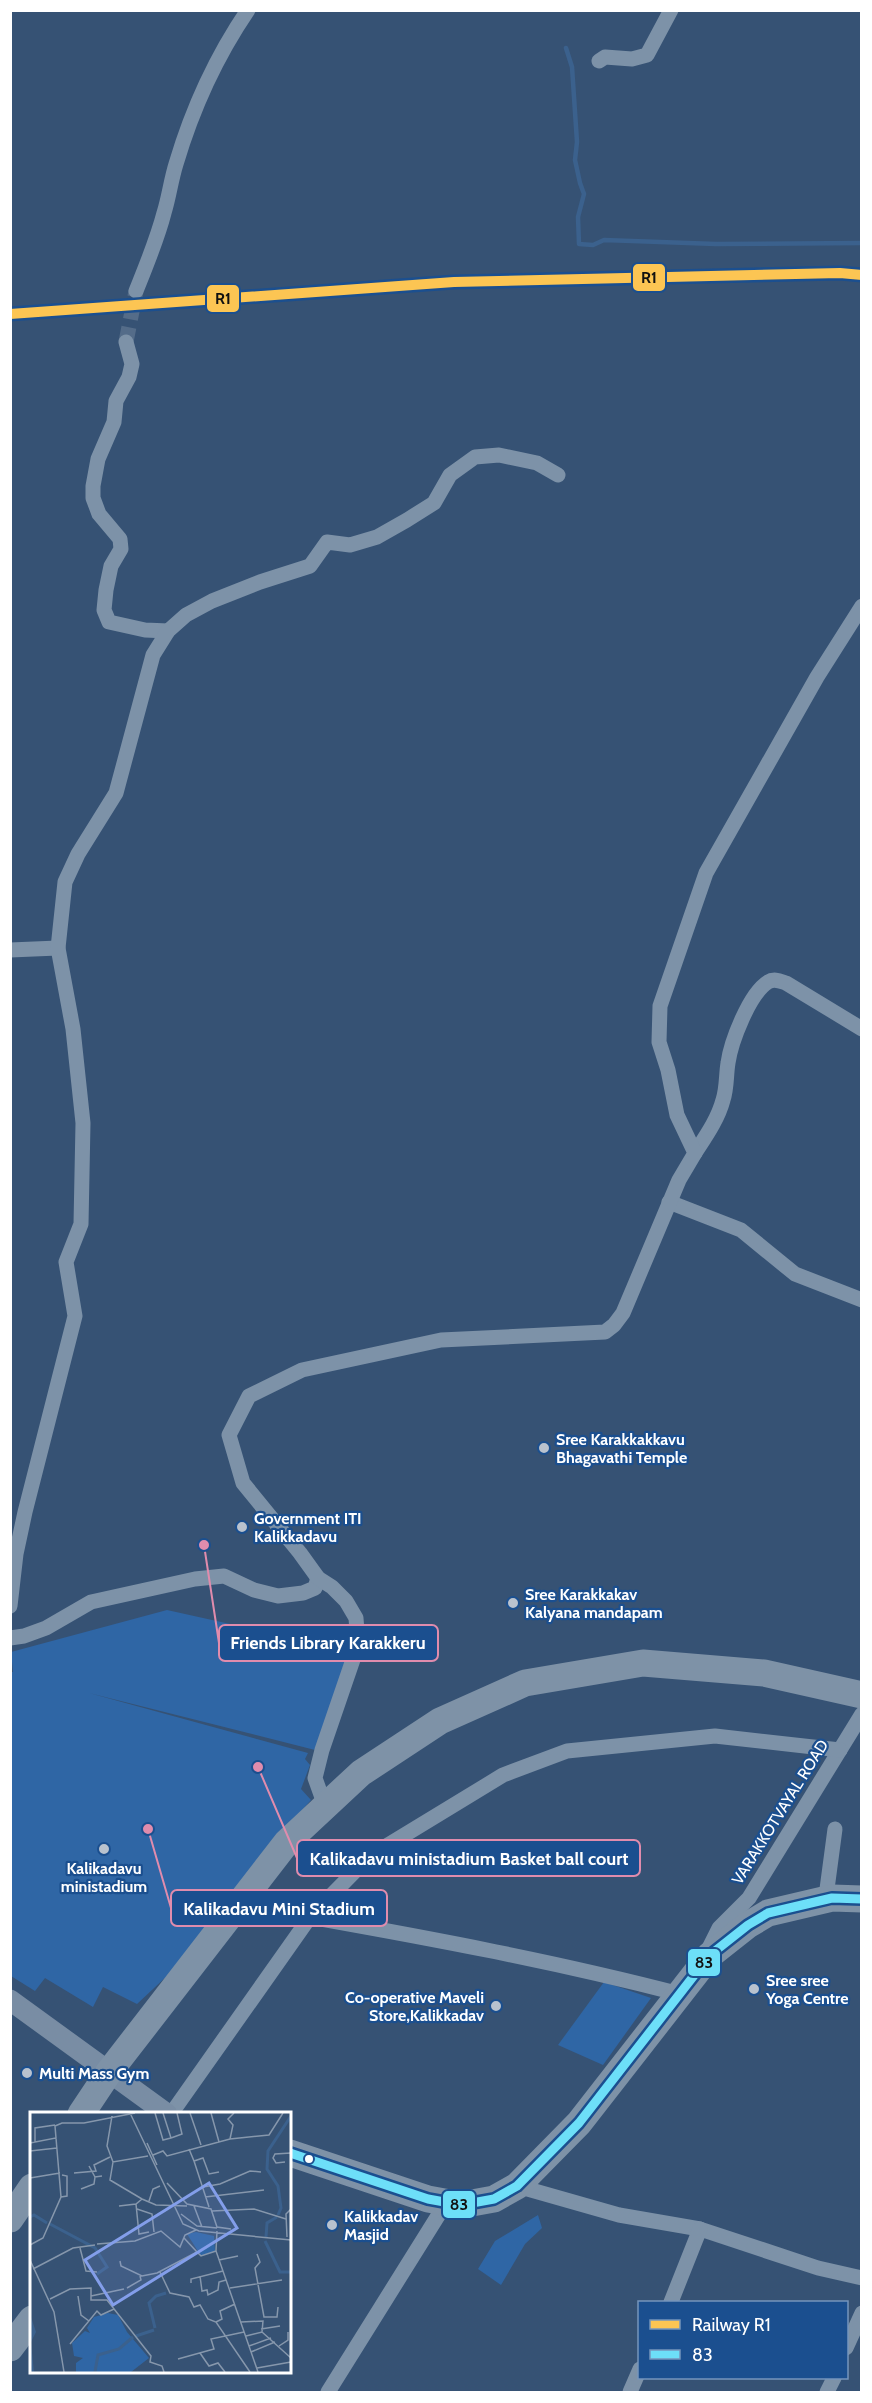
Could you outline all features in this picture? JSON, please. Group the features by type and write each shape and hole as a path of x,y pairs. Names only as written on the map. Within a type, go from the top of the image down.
{"highway":[{"path":"82,2112 109,2072 287,1842 361,1773 440,1721 525,1683 643,1663 764,1673 861,1695"},
{"path":"291,2152 428,2199 461,2205 494,2199 517,2186 579,2124 710,1955 748,1925 768,1913 832,1898 861,1899"},
{"path":"10,2219 30,2190"},
{"path":"10,2348 30,2322"}],"main road":[{"path":"10,2000 166,2112"}],"street":[{"path":"136,291 164,215 176,164 194,114 230,37 248,10"},
{"path":"599,61 605,57 632,59 647,55 671,10"},
{"path":"126,342 132,364 129,377 116,401 114,422 98,459 94,478 93,498 99,514 120,539 121,549 111,566 104,610 109,622 145,630 168,631"},
{"path":"10,1606 20,1533 42,1438 75,1316 66,1262 81,1224 83,1124 73,1029 58,948 65,882 78,854 116,793 153,655 168,631 186,615 212,601 310,566 327,542 350,545 377,537 407,520 434,503 450,475 475,457 499,455 537,463 558,475"},
{"path":"695,1153 677,1116 668,1070 659,1042 660,1006 706,873 861,606"},
{"path":"10,950 58,948"},
{"path":"325,1806 315,1778 322,1750 358,1645 356,1618 346,1601 332,1587 318,1578 243,1483 229,1435 249,1396 302,1370 441,1340 604,1332 614,1325 623,1313 679,1180 718,1114 724,1097 728,1062 753,997 774,979 786,982 861,1029"},
{"path":"669,1202 741,1230 795,1274 861,1300"},
{"path":"10,1638 24,1636 46,1628 91,1602 195,1578 224,1576 254,1590 278,1596 303,1593 315,1588 318,1578"},
{"name":"VARAKKOTVAYAL ROAD","path":"710,1955 708,1951 719,1928 749,1898 861,1714"},
{"path":"170,2112 310,1917 370,1856 503,1775 567,1751 715,1736 840,1750"},
{"path":"832,1898 827,1889 835,1829"},
{"path":"310,1917 475,1946 621,1978 680,1994"},
{"path":"517,2186 619,2215 700,2229 818,2268 861,2278"},
{"path":"328,2392 446,2203"},
{"path":"671,2301 700,2229"},
{"path":"848,2343 861,2313"},
{"path":"630,2392 638,2372"}],"shaded area":[{"path":"167,1610 302,1640 348,1655 315,1750 89,1693 308,1753 305,1759 310,1765 301,1789 311,1800 259,1859 168,1975 137,2004 103,1987 93,2007 45,1978 35,1991 11,1976 10,1672 13,1672 11,1652"},
{"path":"604,1982 651,1998 603,2065 558,2045"},
{"path":"538,2215 542,2228 525,2244 501,2285 478,2269 495,2241"}],"waterway":[{"path":"566,48 572,67 577,142 575,160 584,194 578,217 579,244 593,245 604,240 716,244 862,243"}],"tunnel":[{"path":"126,342 136,291"}],"rail line":[{"name":"R1","path":"10,314 454,282 840,273 862,275"}],"transit line":[{"name":"83","path":"291,2153 428,2199 461,2205 494,2199 517,2186 579,2123 710,1955 748,1925 768,1913 832,1898 862,1899"}],"place":[{"name":"Sree Karakkakkavu Bhagavathi Temple","path":"544,1448"},
{"name":"Government ITI Kalikkadavu","path":"242,1527"},
{"name":"Friends Library Karakkeru","path":"204,1545"},
{"name":"Sree Karakkakav Kalyana mandapam","path":"513,1603"},
{"name":"Kalikadavu ministadium Basket ball court","path":"258,1767"},
{"name":"Kalikadavu Mini Stadium","path":"148,1829"},
{"name":"Kalikadavu ministadium","path":"104,1849"},
{"name":"Sree sree Yoga Centre","path":"754,1989"},
{"name":"Co-operative Maveli Store,Kalikkadav","path":"496,2006"},
{"name":"Multi Mass Gym","path":"27,2073"},
{"name":"Kalikkadav Masjid","path":"332,2225"}]}
